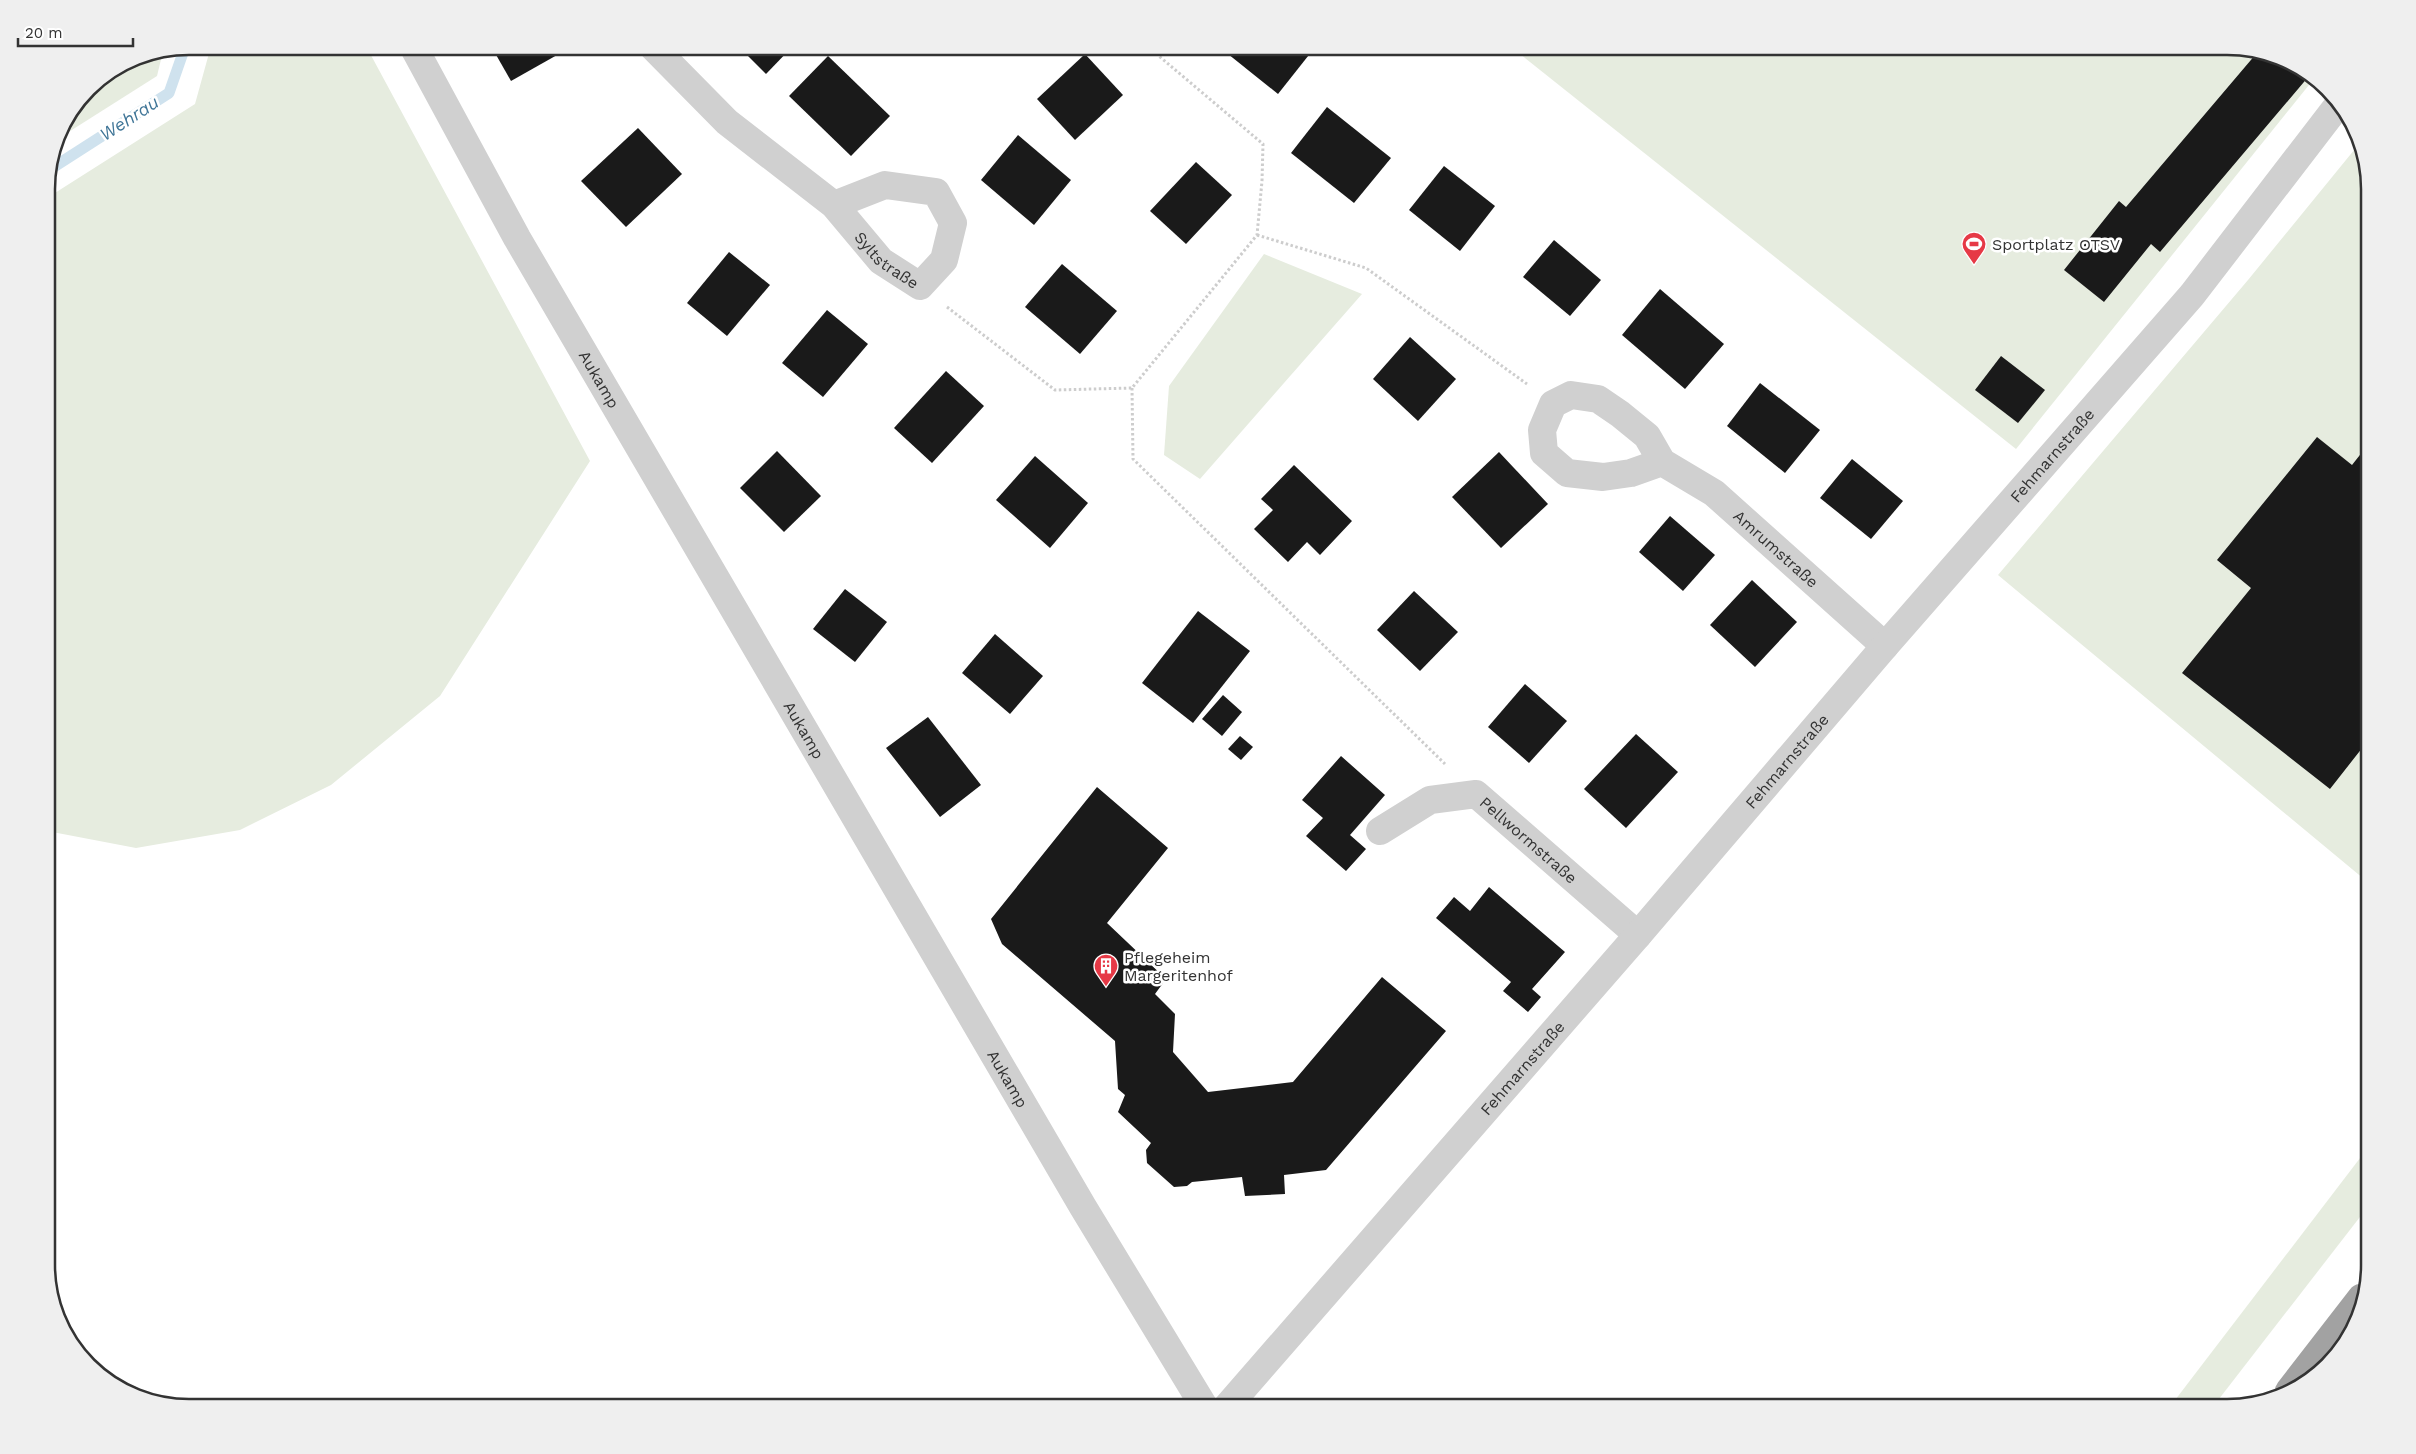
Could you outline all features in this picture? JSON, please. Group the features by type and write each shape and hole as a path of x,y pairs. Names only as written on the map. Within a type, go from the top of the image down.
{"highway":[{"path":"2300,1377 2353,1308"}],"street":[{"name":"Aukamp","path":"418,55 522,247 1083,1207 1200,1399"},
{"name":"Syltstraße","path":"661,55 727,122 834,205 881,261 920,286 944,260 953,223 936,192 885,185 834,205"},
{"name":"Fehmarnstraße","path":"1234,1399 1638,935 1885,646 2192,295 2334,110"},
{"name":"Amrumstraße","path":"1553,404 1571,395 1598,399 1647,436 1662,462 1714,493 1885,646"},
{"path":"1553,404 1542,430 1544,453 1567,473 1603,477 1631,473 1662,462"},
{"name":"Pellwormstraße","path":"1380,831 1430,800 1476,794 1638,935"}],"path":[{"path":"1158,55 1263,144 1257,235 1132,388 1133,460 1476,794"},
{"path":"1257,235 1366,268 1553,404"},
{"path":"920,286 1055,390 1132,388"}],"shaded area":[{"path":"209,55 371,55 590,461 440,696 331,785 240,830 136,848 55,833 55,193 195,104"},
{"path":"1521,55 2227,55 2244,56 2278,65 2310,84 2016,449"},
{"path":"161,58 157,76 68,133 73,122 94,94 122,73 146,62"},
{"path":"2355,149 2361,181 2361,877 1998,575 2248,280"},
{"path":"1264,254 1362,294 1200,479 1164,455 1169,386"},
{"path":"2361,1157 2361,1216 2219,1399 2176,1399"}],"building":[{"path":"496,55 557,55 511,81"},
{"path":"747,55 784,55 766,74"},
{"path":"1084,55 1123,95 1075,140 1037,99"},
{"path":"1229,55 1309,55 1278,94"},
{"path":"828,56 890,116 851,156 789,96"},
{"path":"2253,58 2278,65 2305,81 2160,252 2151,244 2104,302 2064,270 2119,201 2126,207"},
{"path":"1327,107 1391,158 1354,203 1291,153"},
{"path":"638,128 682,174 626,227 581,181"},
{"path":"1018,135 1071,180 1034,225 981,180"},
{"path":"1196,162 1232,195 1186,244 1150,211"},
{"path":"1444,166 1495,206 1460,251 1409,210"},
{"path":"1554,240 1601,280 1570,316 1523,277"},
{"path":"729,252 770,285 727,336 687,303"},
{"path":"1062,264 1117,311 1080,354 1025,307"},
{"path":"1660,289 1724,344 1685,389 1622,335"},
{"path":"827,310 868,344 823,397 782,363"},
{"path":"1410,337 1456,379 1418,421 1373,379"},
{"path":"2001,356 2045,390 2018,423 1975,390"},
{"path":"946,371 984,406 932,463 894,428"},
{"path":"1760,383 1820,430 1785,473 1727,426"},
{"path":"2317,437 2352,465 2361,454 2361,749 2330,789 2182,673 2251,588 2217,560"},
{"path":"777,451 821,496 784,532 740,488"},
{"path":"1499,452 1548,504 1501,548 1452,497"},
{"path":"1035,456 1088,503 1050,548 996,500"},
{"path":"1852,459 1903,501 1871,539 1820,498"},
{"path":"1294,465 1352,521 1320,555 1307,542 1288,562 1254,529 1273,510 1261,499"},
{"path":"1670,516 1715,555 1683,591 1639,552"},
{"path":"1752,580 1797,622 1755,667 1710,625"},
{"path":"845,589 887,622 855,662 813,629"},
{"path":"1414,591 1458,632 1420,671 1377,630"},
{"path":"1198,611 1250,651 1193,723 1142,683"},
{"path":"995,634 1043,676 1010,714 962,673"},
{"path":"1525,684 1567,721 1529,763 1488,727"},
{"path":"1223,695 1242,712 1222,736 1202,719"},
{"path":"928,717 981,785 940,817 886,748"},
{"path":"1636,734 1678,772 1626,828 1584,789"},
{"path":"1240,736 1253,747 1241,760 1228,749"},
{"path":"1341,756 1385,795 1350,835 1366,849 1346,871 1306,836 1323,818 1302,800"},
{"name":"Pflegeheim Margeritenhof","path":"1097,787 1168,848 1107,923 1166,979 1155,994 1175,1014 1173,1052 1208,1092 1293,1082 1382,977 1446,1031 1326,1170 1284,1175 1285,1194 1245,1196 1242,1177 1192,1182 1187,1186 1174,1187 1147,1163 1146,1150 1151,1143 1118,1112 1125,1095 1118,1089 1115,1041 1002,944 991,919"},
{"path":"1489,887 1565,952 1532,989 1541,997 1528,1012 1503,991 1511,982 1436,918 1454,897 1470,911"}],"waterway":[{"name":"Wehrau","path":"58,164 169,93 182,55"}],"place":[{"name":"Sportplatz OTSV","path":"1974,265"},
{"name":"Pflegeheim Margeritenhof","path":"1106,987"}]}
